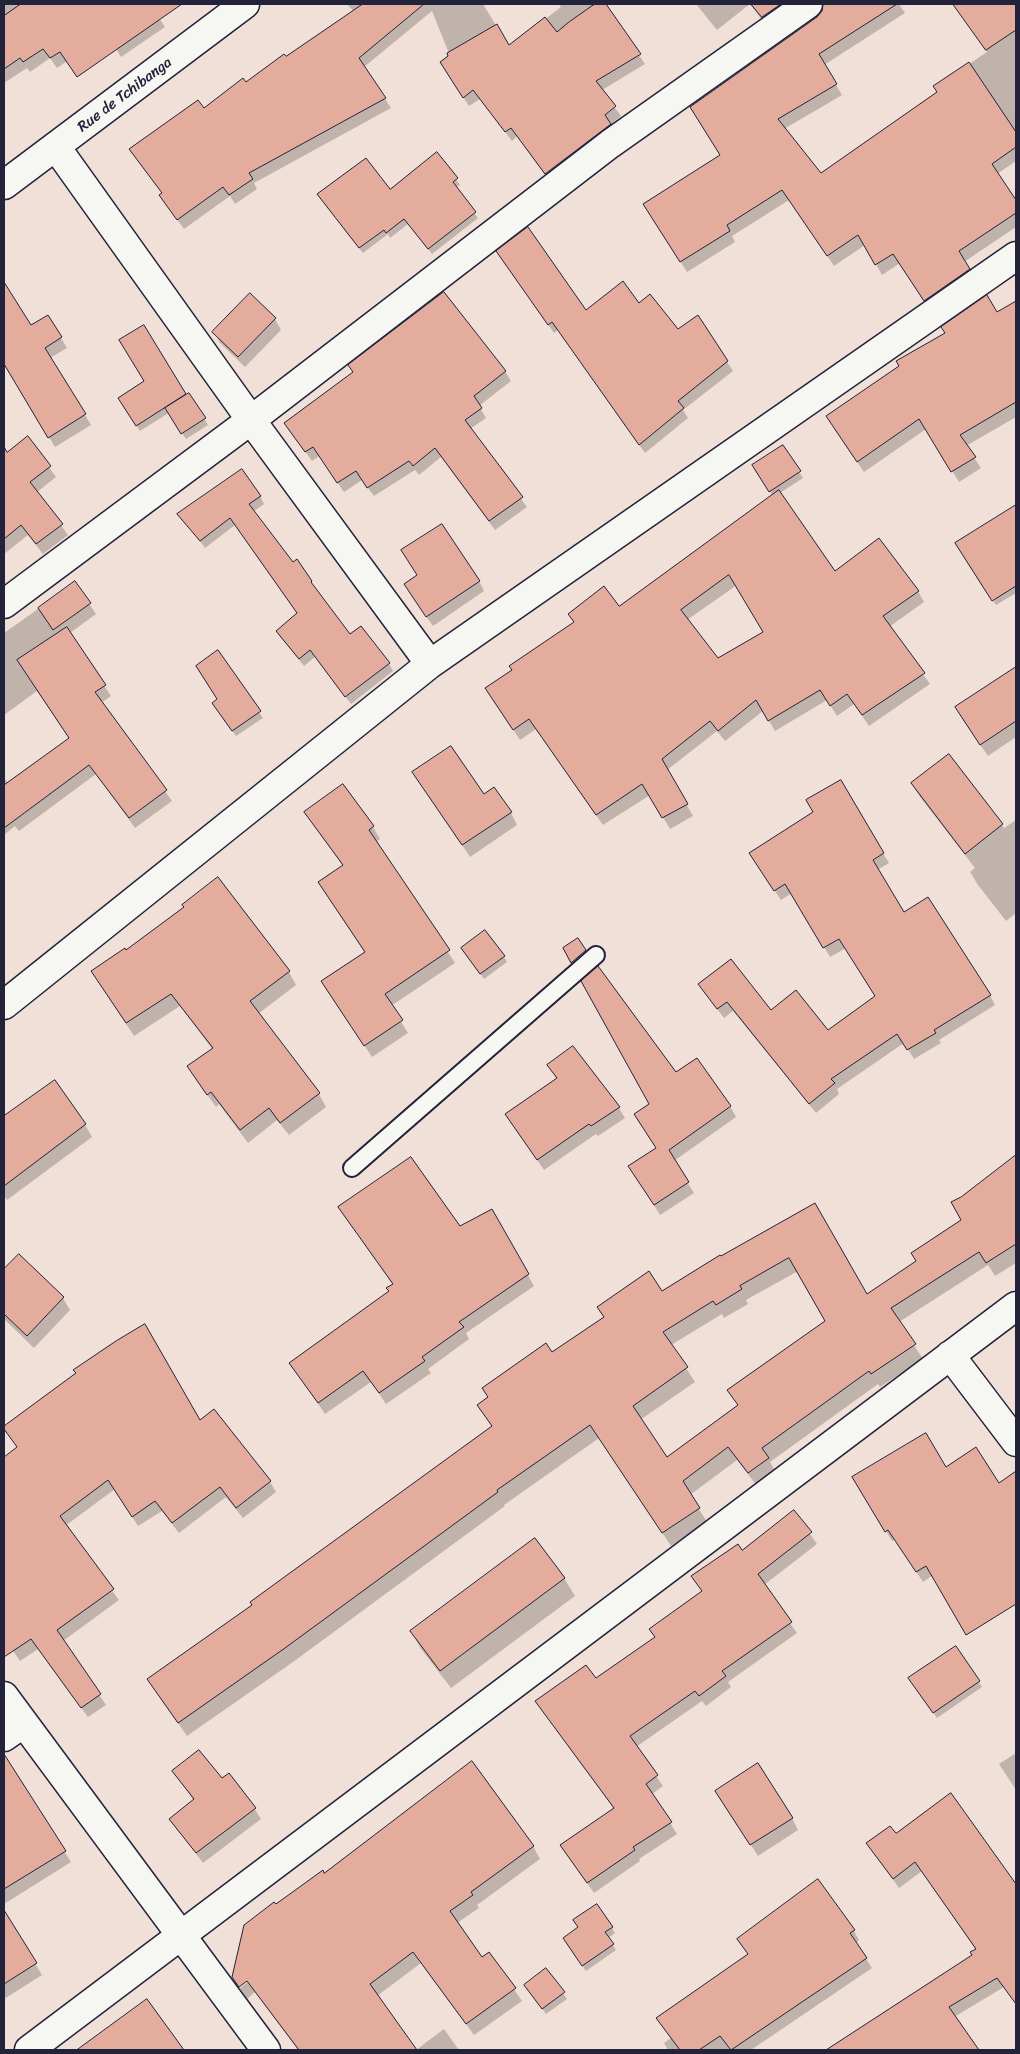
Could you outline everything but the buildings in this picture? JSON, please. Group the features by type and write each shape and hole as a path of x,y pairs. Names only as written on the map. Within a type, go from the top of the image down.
{"street":[{"name":"Rue de Tchibanga","path":"4,185 245,4"},
{"path":"4,604 251,420 610,144 808,4"},
{"path":"56,147 251,420 430,664"},
{"path":"4,1005 430,664 1016,256"},
{"path":"29,2050 1016,1306"},
{"path":"950,1355 1016,1442"},
{"path":"4,1696 14,1730 182,1936 266,2050"}],"lane":[{"path":"352,1168 596,955"}]}
